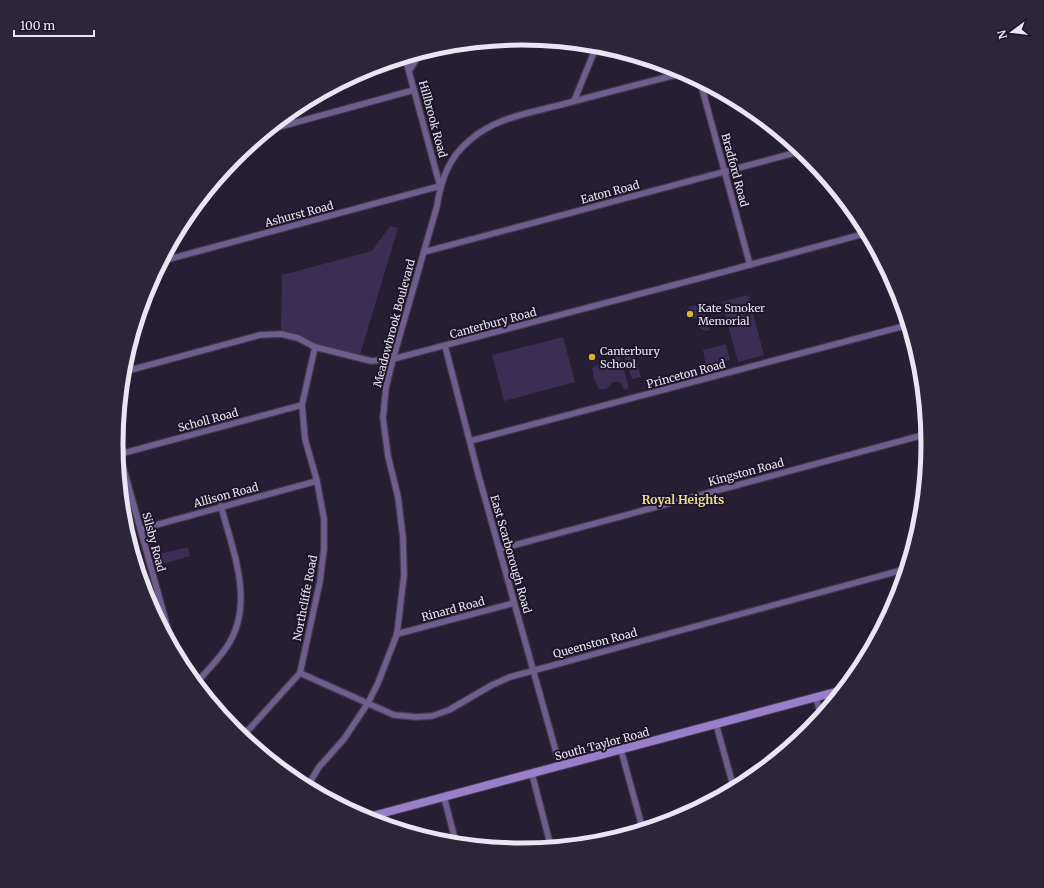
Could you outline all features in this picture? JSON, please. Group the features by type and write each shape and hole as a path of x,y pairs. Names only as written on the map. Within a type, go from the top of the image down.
{"main road":[{"name":"South Taylor Road","path":"376,815 835,692"}],"street":[{"path":"574,101 595,52"},
{"path":"409,71 416,60"},
{"name":"Hillbrook Road","path":"407,62 440,186"},
{"path":"574,101 674,75"},
{"name":"Bradford Road","path":"702,88 750,265"},
{"path":"279,127 414,90"},
{"name":"Meadowbrook Boulevard","path":"310,782 319,767 344,739 368,703 378,683 397,634 404,575 403,538 398,497 388,456 382,418 386,387 393,359 437,206 440,186 450,164 460,149 469,140 486,128 505,120 574,101"},
{"name":"Eaton Road","path":"424,252 795,153"},
{"name":"Ashurst Road","path":"169,258 440,186"},
{"name":"Canterbury Road","path":"130,370 260,335 281,334 298,338 315,347 372,361 393,359 862,234"},
{"name":"Princeton Road","path":"470,441 903,326"},
{"name":"East Scarborough Road","path":"445,346 560,766"},
{"name":"Northcliffe Road","path":"246,732 300,673 320,581 324,550 324,519 305,438 302,405 315,347"},
{"name":"Scholl Road","path":"123,453 302,405"},
{"name":"Kingston Road","path":"500,549 921,436"},
{"name":"Silsby Road","path":"124,468 141,529 160,612"},
{"name":"Allison Road","path":"141,529 316,481"},
{"path":"200,679 215,663 227,647 240,618 240,579 221,506"},
{"name":"Queenston Road","path":"300,673 394,714 417,717 432,716 450,710 492,684 510,677 900,571"},
{"name":"Rinard Road","path":"397,634 514,602"},
{"path":"816,697 819,710"},
{"path":"716,724 732,783"},
{"path":"621,750 641,825"},
{"path":"532,774 550,842"},
{"path":"444,798 454,837"}],"shaded area":[{"path":"390,226 398,228 359,358 281,334 282,275 372,251"},
{"path":"748,295 764,355 738,362 722,302"},
{"path":"703,303 710,330 705,331 700,328 698,319 691,317 688,307"},
{"path":"563,337 575,382 504,401 492,355"},
{"path":"726,344 730,360 706,366 703,350"},
{"path":"634,352 641,377 632,379 624,354"},
{"path":"620,355 629,388 624,390 620,382 613,382 606,389 599,389 594,379 592,368 600,364 608,367 616,362 615,357"},
{"path":"188,547 190,556 158,565 155,555"}],"place":[{"name":"Kate Smoker Memorial","path":"690,314"},
{"name":"Canterbury School","path":"592,357"}],"district":[{"name":"Royal Heights","path":"683,500"}]}
